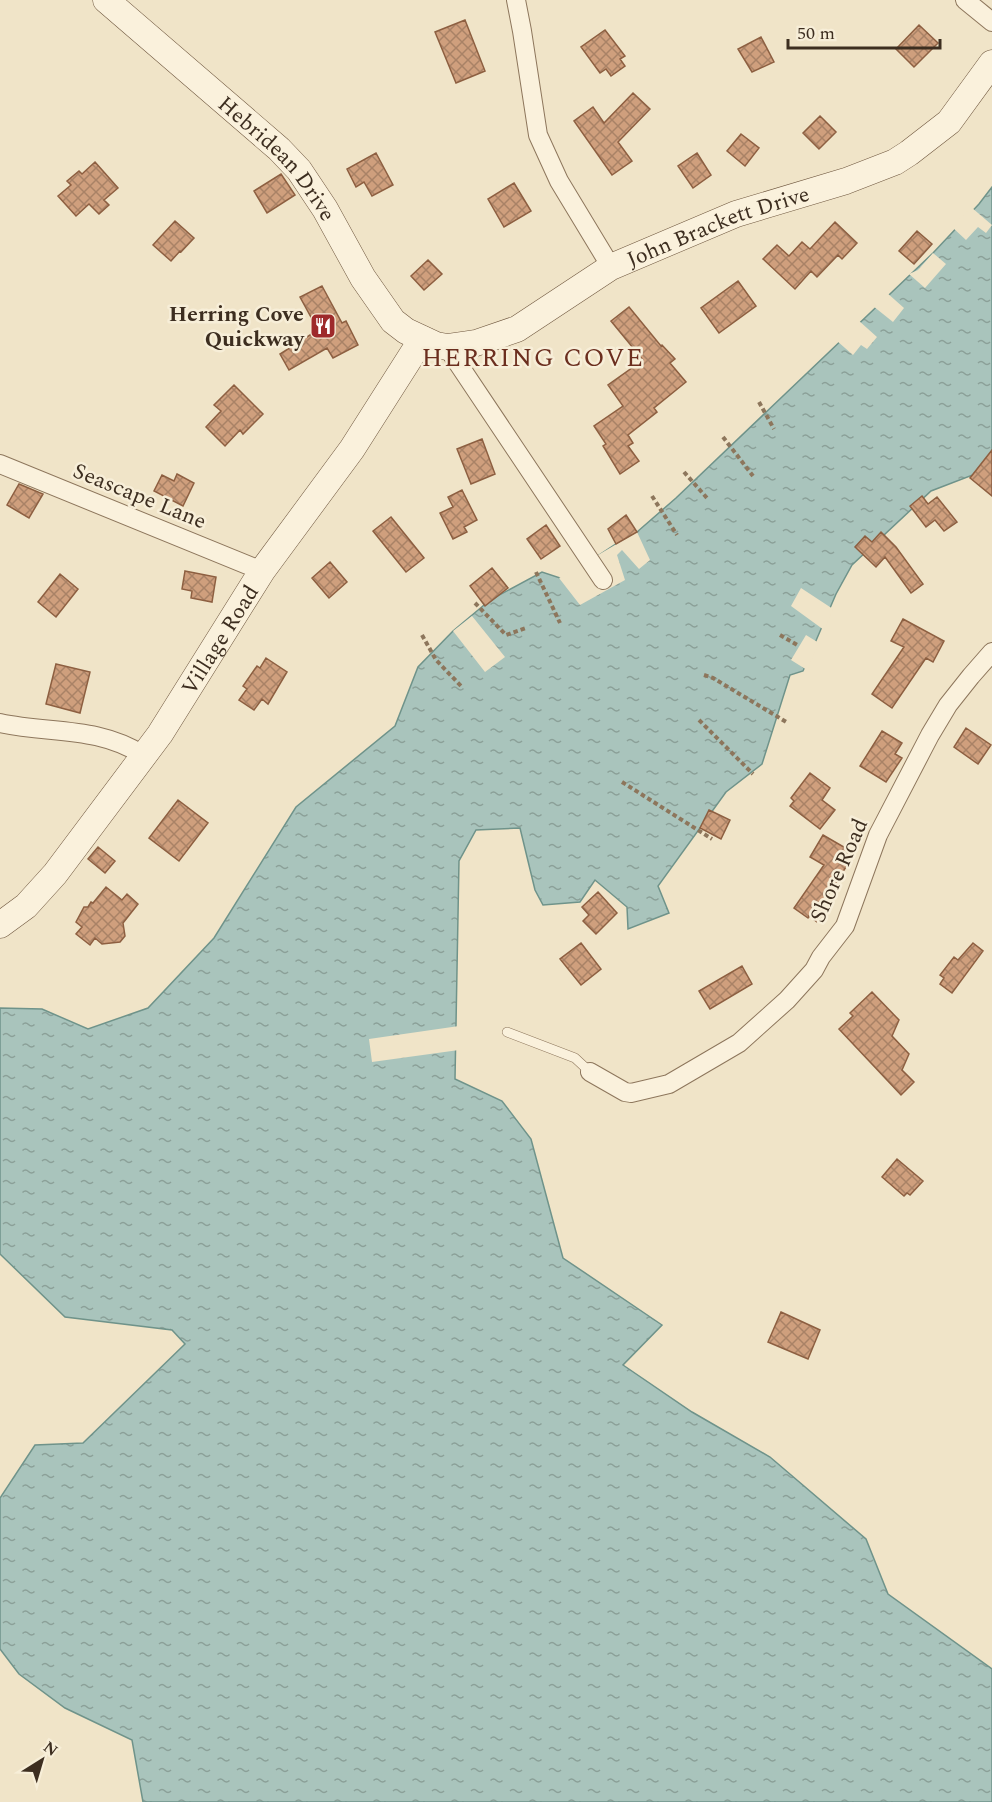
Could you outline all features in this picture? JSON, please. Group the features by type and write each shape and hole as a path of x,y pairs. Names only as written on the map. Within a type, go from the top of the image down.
{"main road":[{"name":"Hebridean Drive","path":"106,0 279,149 299,171 325,209 379,303 393,321 422,339"},
{"name":"John Brackett Drive","path":"422,339 447,347 476,343 518,329 611,267 736,214 846,181 895,162 949,122 992,63"},
{"name":"Village Road","path":"0,925 26,906 55,874 165,726 262,571 352,450 422,339"}],"street":[{"path":"516,0 538,135 559,181 611,267"},
{"path":"965,0 992,22"},
{"path":"447,347 603,580"},
{"name":"Seascape Lane","path":"0,464 262,571"},
{"name":"Shore Road","path":"590,1072 631,1094 669,1084 739,1043 787,1000 814,970 820,957 845,926 878,835 930,735 954,698 992,652"},
{"path":"0,723 98,735 121,743 143,755"}],"lane":[{"path":"507,1032 575,1058 590,1072"}],"path":[{"path":"759,402 774,429"},
{"path":"723,437 753,476"},
{"path":"684,472 707,498"},
{"path":"652,496 677,534"},
{"path":"536,572 560,623"},
{"path":"475,603 506,635 526,628"},
{"path":"780,634 800,646"},
{"path":"422,635 436,660 462,687"},
{"path":"704,675 788,723"},
{"path":"699,720 753,774"},
{"path":"622,782 712,839"}],"water":[{"path":"992,187 992,453 978,473 931,491 852,565 836,594 803,671 790,675 762,764 726,792 658,886 669,913 628,929 627,907 595,880 580,902 543,905 535,890 520,828 476,830 459,861 455,1079 502,1101 531,1139 563,1258 662,1325 623,1365 692,1412 770,1457 866,1539 888,1594 992,1669 992,1802 143,1802 132,1740 65,1708 19,1674 0,1649 0,1498 35,1445 83,1443 185,1344 172,1330 65,1317 0,1254 0,1008 42,1009 88,1029 148,1008 214,938 296,807 395,726 418,667 453,631 490,600 542,572 563,579 637,532 676,498 933,253"}],"pier":[{"path":"971,207 992,225 986,233 978,227 966,240 952,227"},
{"path":"933,253 946,264 925,288 909,274 918,270"},
{"path":"886,292 904,308 893,322 873,306"},
{"path":"858,320 877,337 867,349 861,345 853,355 837,341"},
{"path":"637,532 650,560 639,569 622,550 617,555 625,580 580,605 559,578"},
{"path":"801,588 833,609 824,630 791,606"},
{"path":"472,616 505,657 485,672 453,631"},
{"path":"806,635 819,643 807,670 791,660"},
{"path":"459,1026 459,1050 372,1062 369,1039"}],"building":[{"path":"465,20 485,71 456,83 435,32"},
{"path":"919,25 938,43 914,67 896,49"},
{"path":"605,30 625,56 620,59 625,66 611,76 606,69 600,73 581,47"},
{"path":"761,37 774,62 752,72 738,49"},
{"path":"633,93 650,109 618,142 632,161 612,175 574,121 593,107 604,123"},
{"path":"820,116 836,132 819,149 803,133"},
{"path":"741,134 759,148 745,166 727,151"},
{"path":"376,153 393,185 372,196 364,182 356,187 347,169"},
{"path":"697,153 711,175 693,188 678,166"},
{"path":"95,162 118,188 104,200 109,205 99,214 89,204 76,216 58,196 71,185 67,181 79,171 82,174"},
{"path":"281,174 295,195 267,213 254,191"},
{"path":"514,183 531,211 504,227 488,199"},
{"path":"175,221 194,238 171,261 153,245"},
{"path":"835,222 857,243 842,259 838,255 817,277 811,271 795,289 763,259 777,245 789,256 802,242 810,249"},
{"path":"917,231 932,244 914,264 899,251"},
{"path":"428,260 442,274 424,290 411,276"},
{"path":"738,281 756,306 719,333 701,308"},
{"path":"322,286 342,323 346,321 358,345 333,358 327,348 289,370 280,354 318,330 300,297"},
{"path":"629,307 661,346 675,359 670,363 686,382 654,408 657,412 628,435 633,443 628,446 639,461 620,474 603,446 606,444 594,426 623,406 608,385 643,360 611,321"},
{"path":"234,385 263,414 243,434 240,430 225,446 206,427 221,411 214,405"},
{"path":"482,439 495,474 471,484 457,449"},
{"path":"992,450 992,496 970,478"},
{"path":"177,474 194,483 183,506 154,491 162,475 174,481"},
{"path":"19,484 43,494 29,518 7,505"},
{"path":"462,490 477,520 464,527 467,532 453,539 440,513 453,507 448,497"},
{"path":"922,496 928,504 937,497 957,522 944,531 935,520 926,527 910,506"},
{"path":"626,515 637,532 616,544 608,529"},
{"path":"391,517 424,558 406,572 373,531"},
{"path":"546,525 560,546 541,559 527,539"},
{"path":"881,532 896,547 923,584 911,593 885,557 876,567 855,547 865,536 872,542"},
{"path":"330,562 347,582 329,598 312,578"},
{"path":"492,568 508,588 485,606 470,586"},
{"path":"185,571 216,577 212,602 191,598 192,591 182,589"},
{"path":"60,574 78,589 56,617 38,602"},
{"path":"903,619 944,641 933,662 926,658 892,708 872,694 904,647 891,641"},
{"path":"266,658 287,672 268,704 262,699 254,710 239,700 247,689 243,686 257,666 260,668"},
{"path":"56,664 90,672 80,713 46,704"},
{"path":"966,728 991,745 978,764 954,747"},
{"path":"882,731 902,743 895,754 902,758 886,782 860,766"},
{"path":"810,773 830,788 822,800 835,810 820,829 790,806 794,801 791,798"},
{"path":"178,800 208,823 179,861 149,838"},
{"path":"709,810 730,820 721,839 700,828"},
{"path":"823,835 849,850 845,856 851,859 825,900 830,904 817,922 794,908 824,865 810,857"},
{"path":"98,847 115,861 105,873 88,859"},
{"path":"106,887 122,900 127,894 138,904 123,923 125,936 120,942 102,944 95,938 90,945 76,934 82,927 76,922 84,907 93,903"},
{"path":"598,892 617,913 596,934 583,921 589,915 582,907"},
{"path":"581,943 601,969 581,985 560,959"},
{"path":"973,943 983,951 952,993 940,984 944,978 940,975 954,957 958,960"},
{"path":"742,966 752,984 710,1009 699,991"},
{"path":"872,992 899,1020 892,1036 909,1054 902,1070 914,1082 901,1095 839,1029 853,1016 850,1013"},
{"path":"897,1159 923,1181 910,1195 907,1193 904,1196 882,1177"},
{"path":"781,1312 820,1330 808,1359 768,1342"}],"place":[{"name":"Herring Cove Quickway","path":"323,326"}],"district":[{"name":"HERRING COVE","path":"533,357"}]}
